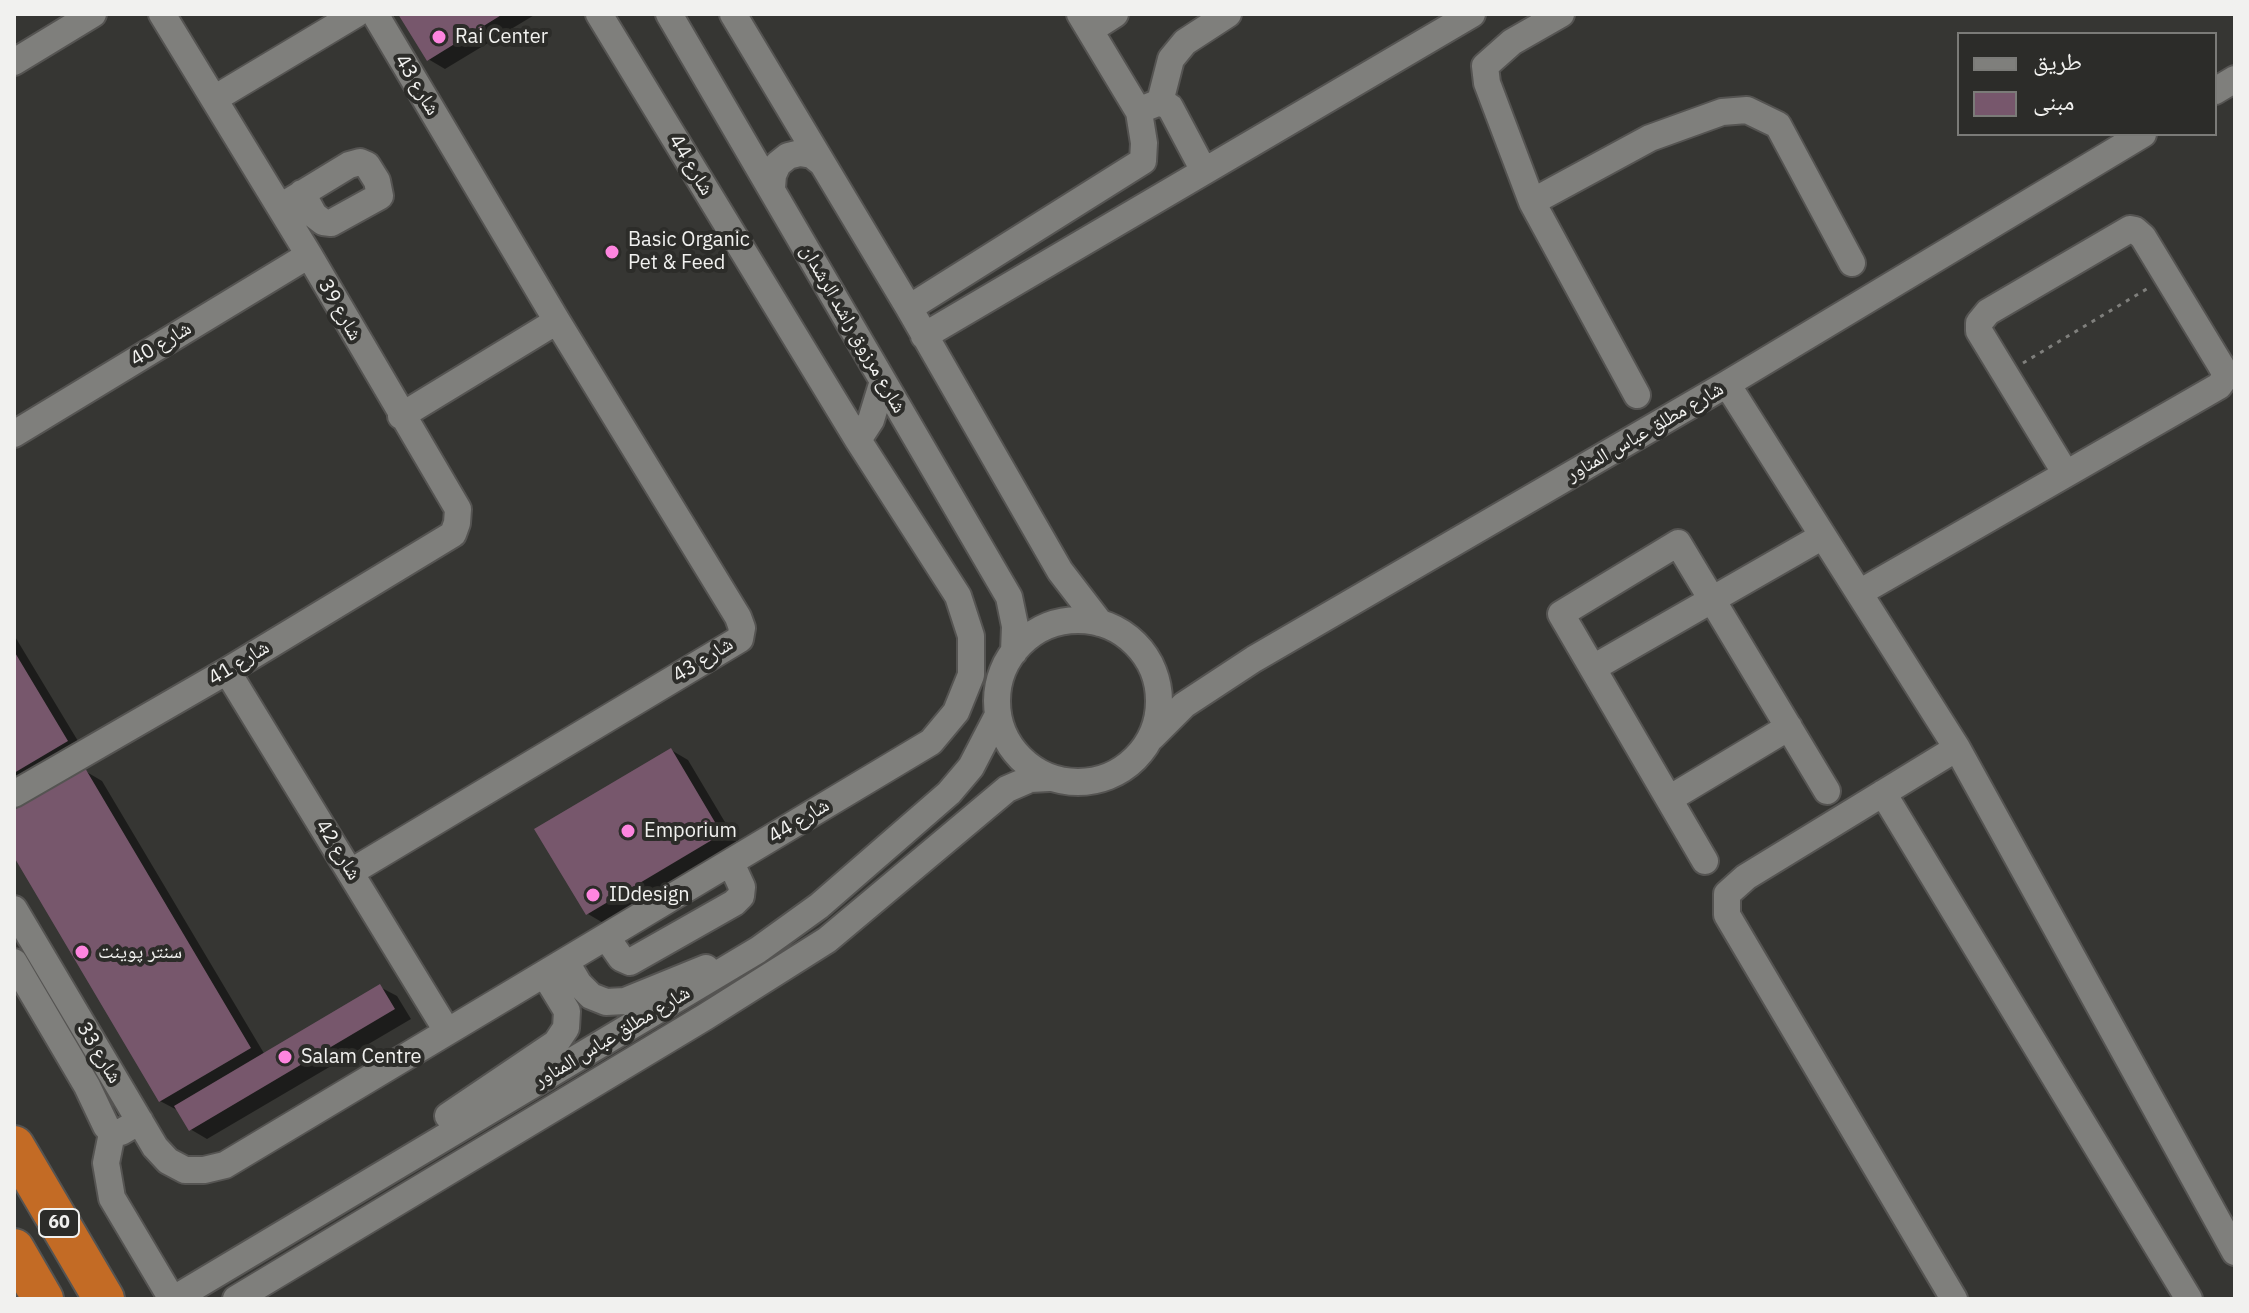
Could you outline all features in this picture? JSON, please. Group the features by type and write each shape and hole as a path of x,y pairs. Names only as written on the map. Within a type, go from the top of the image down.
{"highway":[{"name":"60","path":"14,1146 104,1299"},
{"name":"60","path":"14,1249 43,1299"}],"street":[{"path":"14,62 93,14"},
{"name":"شارع 39","path":"162,14 214,99 291,200 309,255 458,509 457,523"},
{"path":"214,99 356,14"},
{"name":"شارع 43","path":"351,872 740,639 742,628 375,14"},
{"name":"شارع 44","path":"204,1170 225,1165 931,742 956,712 971,675 971,636 958,596 858,440 599,14"},
{"name":"شارع مرزوق راشد الرشدان","path":"669,14 1009,597 1015,626 1014,652"},
{"path":"733,14 909,308 1060,571 1100,623"},
{"path":"1115,14 1085,22 1149,107"},
{"path":"909,308 1143,161 1149,107 1171,59 1185,42 1228,14"},
{"path":"924,336 1472,14"},
{"path":"1561,14 1512,42 1485,66 1487,83 1532,202 1637,395"},
{"path":"1149,107 1170,107 1204,171"},
{"path":"1532,202 1650,138 1722,112 1747,110 1778,125 1852,263"},
{"name":"شارع مطلق عباس المناور","path":"1152,737 1184,705 1254,659 1727,384 2140,136"},
{"path":"772,188 778,164 788,156 800,153 812,155 822,163"},
{"path":"1859,593 2066,474 2219,386 2224,379 2220,364 2140,232 2130,229 1988,312 1979,323 1979,331 2066,474"},
{"name":"شارع 40","path":"14,434 309,255"},
{"path":"401,416 557,321"},
{"path":"858,440 871,420 883,381"},
{"path":"1727,384 1957,748 2235,1252"},
{"path":"858,440 895,432 914,433"},
{"name":"شارع 41","path":"14,794 227,671 453,534 457,523"},
{"path":"1593,668 1823,536"},
{"path":"1705,861 1561,614 1678,543 1827,791"},
{"path":"1076,620 1100,623 1122,632 1140,648 1153,668 1160,691 1159,715 1152,737 1134,761 1108,777 1089,782 1049,778 1030,768 1015,753 1004,735 998,715 997,692 1003,671 1014,652 1031,635 1052,624 1076,620"},
{"name":"شارع 42","path":"227,671 447,1031"},
{"name":"شارع مطلق عباس المناور","path":"173,1299 758,950 819,906 949,793 971,767 998,715"},
{"path":"1669,799 1789,727"},
{"path":"1954,1299 1727,915 1727,894 1746,877 1957,748"},
{"name":"شارع مطلق عباس المناور","path":"240,1297 827,940 1007,789 1030,779 1049,778"},
{"path":"1883,793 2189,1299"},
{"path":"607,938 621,958 630,962 734,903 741,896 742,887 731,863"},
{"name":"شارع 33","path":"14,909 155,1147 168,1161 185,1170 204,1170"},
{"path":"555,968 591,996 606,1002 625,1001 674,979 758,950"},
{"path":"14,962 87,1086 98,1115 112,1133 106,1163 112,1198 173,1299"},
{"path":"367,1183 420,1135 556,1043 566,1028 567,1011 555,968"},
{"path":"112,1133 121,1132 140,1121"}],"path":[{"path":"2006,373 2167,276"}],"building":[{"name":"Rai Center","path":"398,14 503,14 427,61"},
{"path":"14,651 68,741 14,773"},
{"name":"Emporium","path":"671,748 722,834 586,915 534,829"},
{"path":"85,768 251,1048 159,1102 14,857 14,810"},
{"name":"Salam Centre","path":"380,984 395,1009 189,1131 174,1106"}],"place":[{"name":"Rai Center","path":"439,37"},
{"name":"Basic Organic Pet & Feed","path":"612,252"},
{"name":"Emporium","path":"628,831"},
{"name":"IDdesign","path":"593,895"},
{"name":"سنتر پوينت","path":"82,952"},
{"name":"Salam Centre","path":"285,1057"}]}
